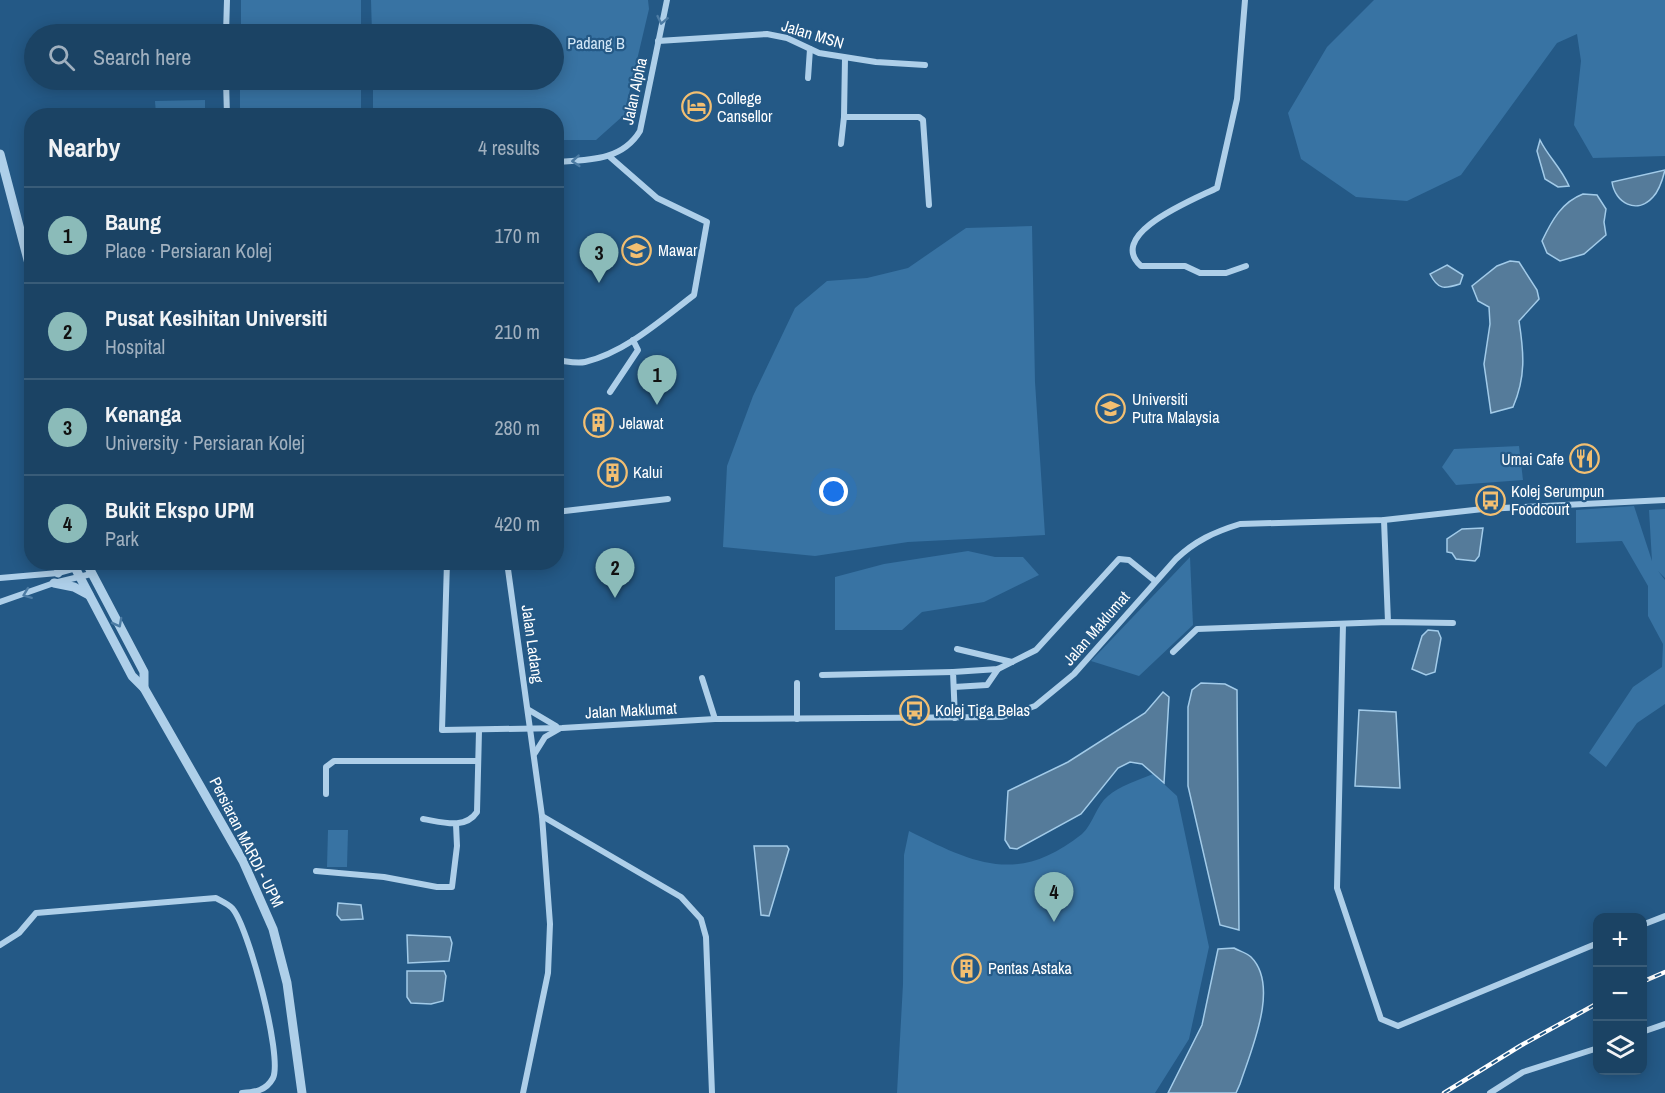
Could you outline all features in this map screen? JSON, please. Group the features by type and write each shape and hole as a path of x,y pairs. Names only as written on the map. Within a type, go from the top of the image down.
{"street":[{"path":"226,0 226,24"},
{"name":"Jalan Alpha","path":"564,161 610,157 633,142 640,131 667,0"},
{"path":"1245,0 1237,99 1216,188 1154,221 1134,240 1132,251 1133,259 1141,266 1185,266 1200,273 1226,273 1246,266"},
{"name":"Jalan MSN","path":"658,41 767,34 787,38 810,50 845,58 925,65"},
{"path":"808,78 810,50"},
{"path":"841,144 845,58"},
{"path":"226,90 227,108"},
{"path":"844,117 919,117 922,120 929,205"},
{"path":"0,154 24,245"},
{"path":"564,361 585,362 633,340 694,295 707,222 657,198 610,157"},
{"path":"610,392 638,350 633,340"},
{"path":"564,511 668,499"},
{"name":"Jalan Maklumat","path":"447,570 442,730 562,728 714,719 1002,717 1035,706 1074,674 1155,581 1191,544 1212,533 1240,524 1384,520 1483,509 1665,500"},
{"path":"1384,520 1388,622"},
{"path":"822,675 998,669 1036,650 1119,558 1129,560 1155,581"},
{"path":"0,578 76,570"},
{"path":"0,602 54,583 76,570"},
{"name":"Persiaran MARDI - UPM","path":"76,570 132,676 144,688 238,852 273,929 287,983 302,1093"},
{"name":"Persiaran MARDI - UPM","path":"90,570 144,672 144,688"},
{"name":"Jalan Ladang","path":"508,570 529,710 549,894 549,955 523,1093"},
{"path":"54,583 74,587 89,596"},
{"path":"1173,652 1197,629 1388,622 1453,623"},
{"path":"1343,624 1337,888 1381,1019 1398,1026 1593,946"},
{"path":"957,649 1012,662"},
{"path":"954,687 987,686 998,669"},
{"path":"953,672 955,717"},
{"path":"702,678 714,719"},
{"path":"796,683 797,719"},
{"path":"529,710 550,724 562,728"},
{"path":"534,753 545,737 562,728"},
{"path":"423,819 456,824 472,819 477,812 479,731"},
{"path":"326,794 326,767 334,761 478,761"},
{"path":"542,816 681,897 701,919 706,937 712,1093"},
{"path":"316,871 384,877 437,887 452,887 455,873 456,824"},
{"path":"0,945 20,933 36,913 216,898 232,908 252,949 276,1055 274,1076 267,1086 259,1092 242,1093"},
{"path":"1647,923 1665,916"},
{"path":"1647,1030 1665,1024"},
{"path":"1490,1093 1523,1072 1593,1050"}],"green space":[{"path":"241,0 361,0 361,24 241,24"},
{"name":"Padang B","path":"371,0 648,0 649,9 624,115 596,140 564,140 564,108 373,108 373,90 564,90 564,24 372,24"},
{"path":"1374,0 1665,0 1665,156 1593,158 1574,125 1581,61 1577,34 1557,43 1461,175 1407,201 1356,197 1301,159 1288,113 1327,47"},
{"path":"240,90 361,90 361,108 240,108"},
{"path":"205,100 205,108 156,108 155,101"},
{"path":"1032,226 1035,382 1045,535 908,542 815,556 723,547 727,466 753,396 795,308 827,281 867,278 908,268 966,228"},
{"path":"1519,446 1523,480 1456,485 1442,467 1454,449"},
{"path":"1634,506 1652,561 1649,510 1665,509 1665,578 1658,571 1665,580 1665,704 1637,723 1606,767 1589,753 1633,687 1662,667 1663,644 1648,616 1648,586 1622,541 1576,543 1576,510"},
{"path":"968,551 995,557 1023,557 1039,575 984,602 922,612 902,630 835,630 835,577 884,564"},
{"path":"1190,557 1193,625 1139,676 1091,661"},
{"path":"1153,774 1177,796 1209,947 1189,1039 1155,1093 897,1093 903,984 904,855 909,831 955,853 976,860 996,864 1017,864 1037,860 1059,850 1082,834 1100,805 1113,792"},
{"path":"328,830 348,830 347,867 327,867"}],"shaded area":[{"path":"1540,140 1569,186 1558,187 1545,179 1537,151"},
{"path":"1665,170 1655,194 1647,202 1634,206 1617,196 1612,182"},
{"path":"1583,194 1597,195 1606,209 1604,222 1606,235 1584,254 1560,261 1547,253 1542,241 1563,207"},
{"path":"1510,261 1519,262 1537,290 1539,299 1519,321 1523,365 1513,407 1491,413 1484,364 1490,324 1489,307 1478,301 1472,286 1497,266"},
{"path":"1447,265 1463,275 1460,284 1442,287 1433,279 1430,274"},
{"path":"1483,528 1479,556 1475,561 1456,559 1452,553 1447,552 1447,539 1462,529"},
{"path":"1428,630 1438,631 1441,638 1435,672 1426,675 1412,669 1422,636"},
{"path":"1201,683 1225,684 1237,690 1239,930 1220,925 1188,786 1188,707 1192,690"},
{"path":"1163,692 1169,697 1164,783 1142,764 1130,762 1118,768 1081,814 1017,849 1010,848 1005,840 1008,791 1068,762 1145,713"},
{"path":"1359,710 1396,712 1400,788 1355,786"},
{"path":"754,846 787,846 789,849 769,916 761,915"},
{"path":"338,903 361,905 363,919 341,920 337,915"},
{"path":"407,935 450,937 452,943 449,961 408,963"},
{"path":"1234,948 1251,957 1259,969 1263,984 1263,1001 1256,1037 1236,1093 1168,1093 1202,1025 1218,949"},
{"path":"407,971 444,971 446,976 443,1001 431,1004 411,1003 407,997"}],"railway":[{"path":"1647,980 1665,972"},
{"path":"1444,1093 1520,1046 1593,1006"}],"place":[{"name":"College Cansellor","path":"696,107"},
{"name":"Mawar","path":"637,250"},
{"name":"Kenanga","path":"599,283"},
{"name":"Baung","path":"657,405"},
{"name":"Universiti Putra Malaysia","path":"1111,408"},
{"name":"Jelawat","path":"598,423"},
{"name":"Umai Cafe","path":"1585,459"},
{"name":"Kalui","path":"612,472"},
{"name":"Kolej Serumpun Foodcourt","path":"1490,500"},
{"name":"Pusat Kesihitan Universiti","path":"615,598"},
{"name":"Kolej Tiga Belas","path":"914,710"},
{"name":"Bukit Ekspo UPM","path":"1054,922"},
{"name":"Pentas Astaka","path":"967,968"}]}
